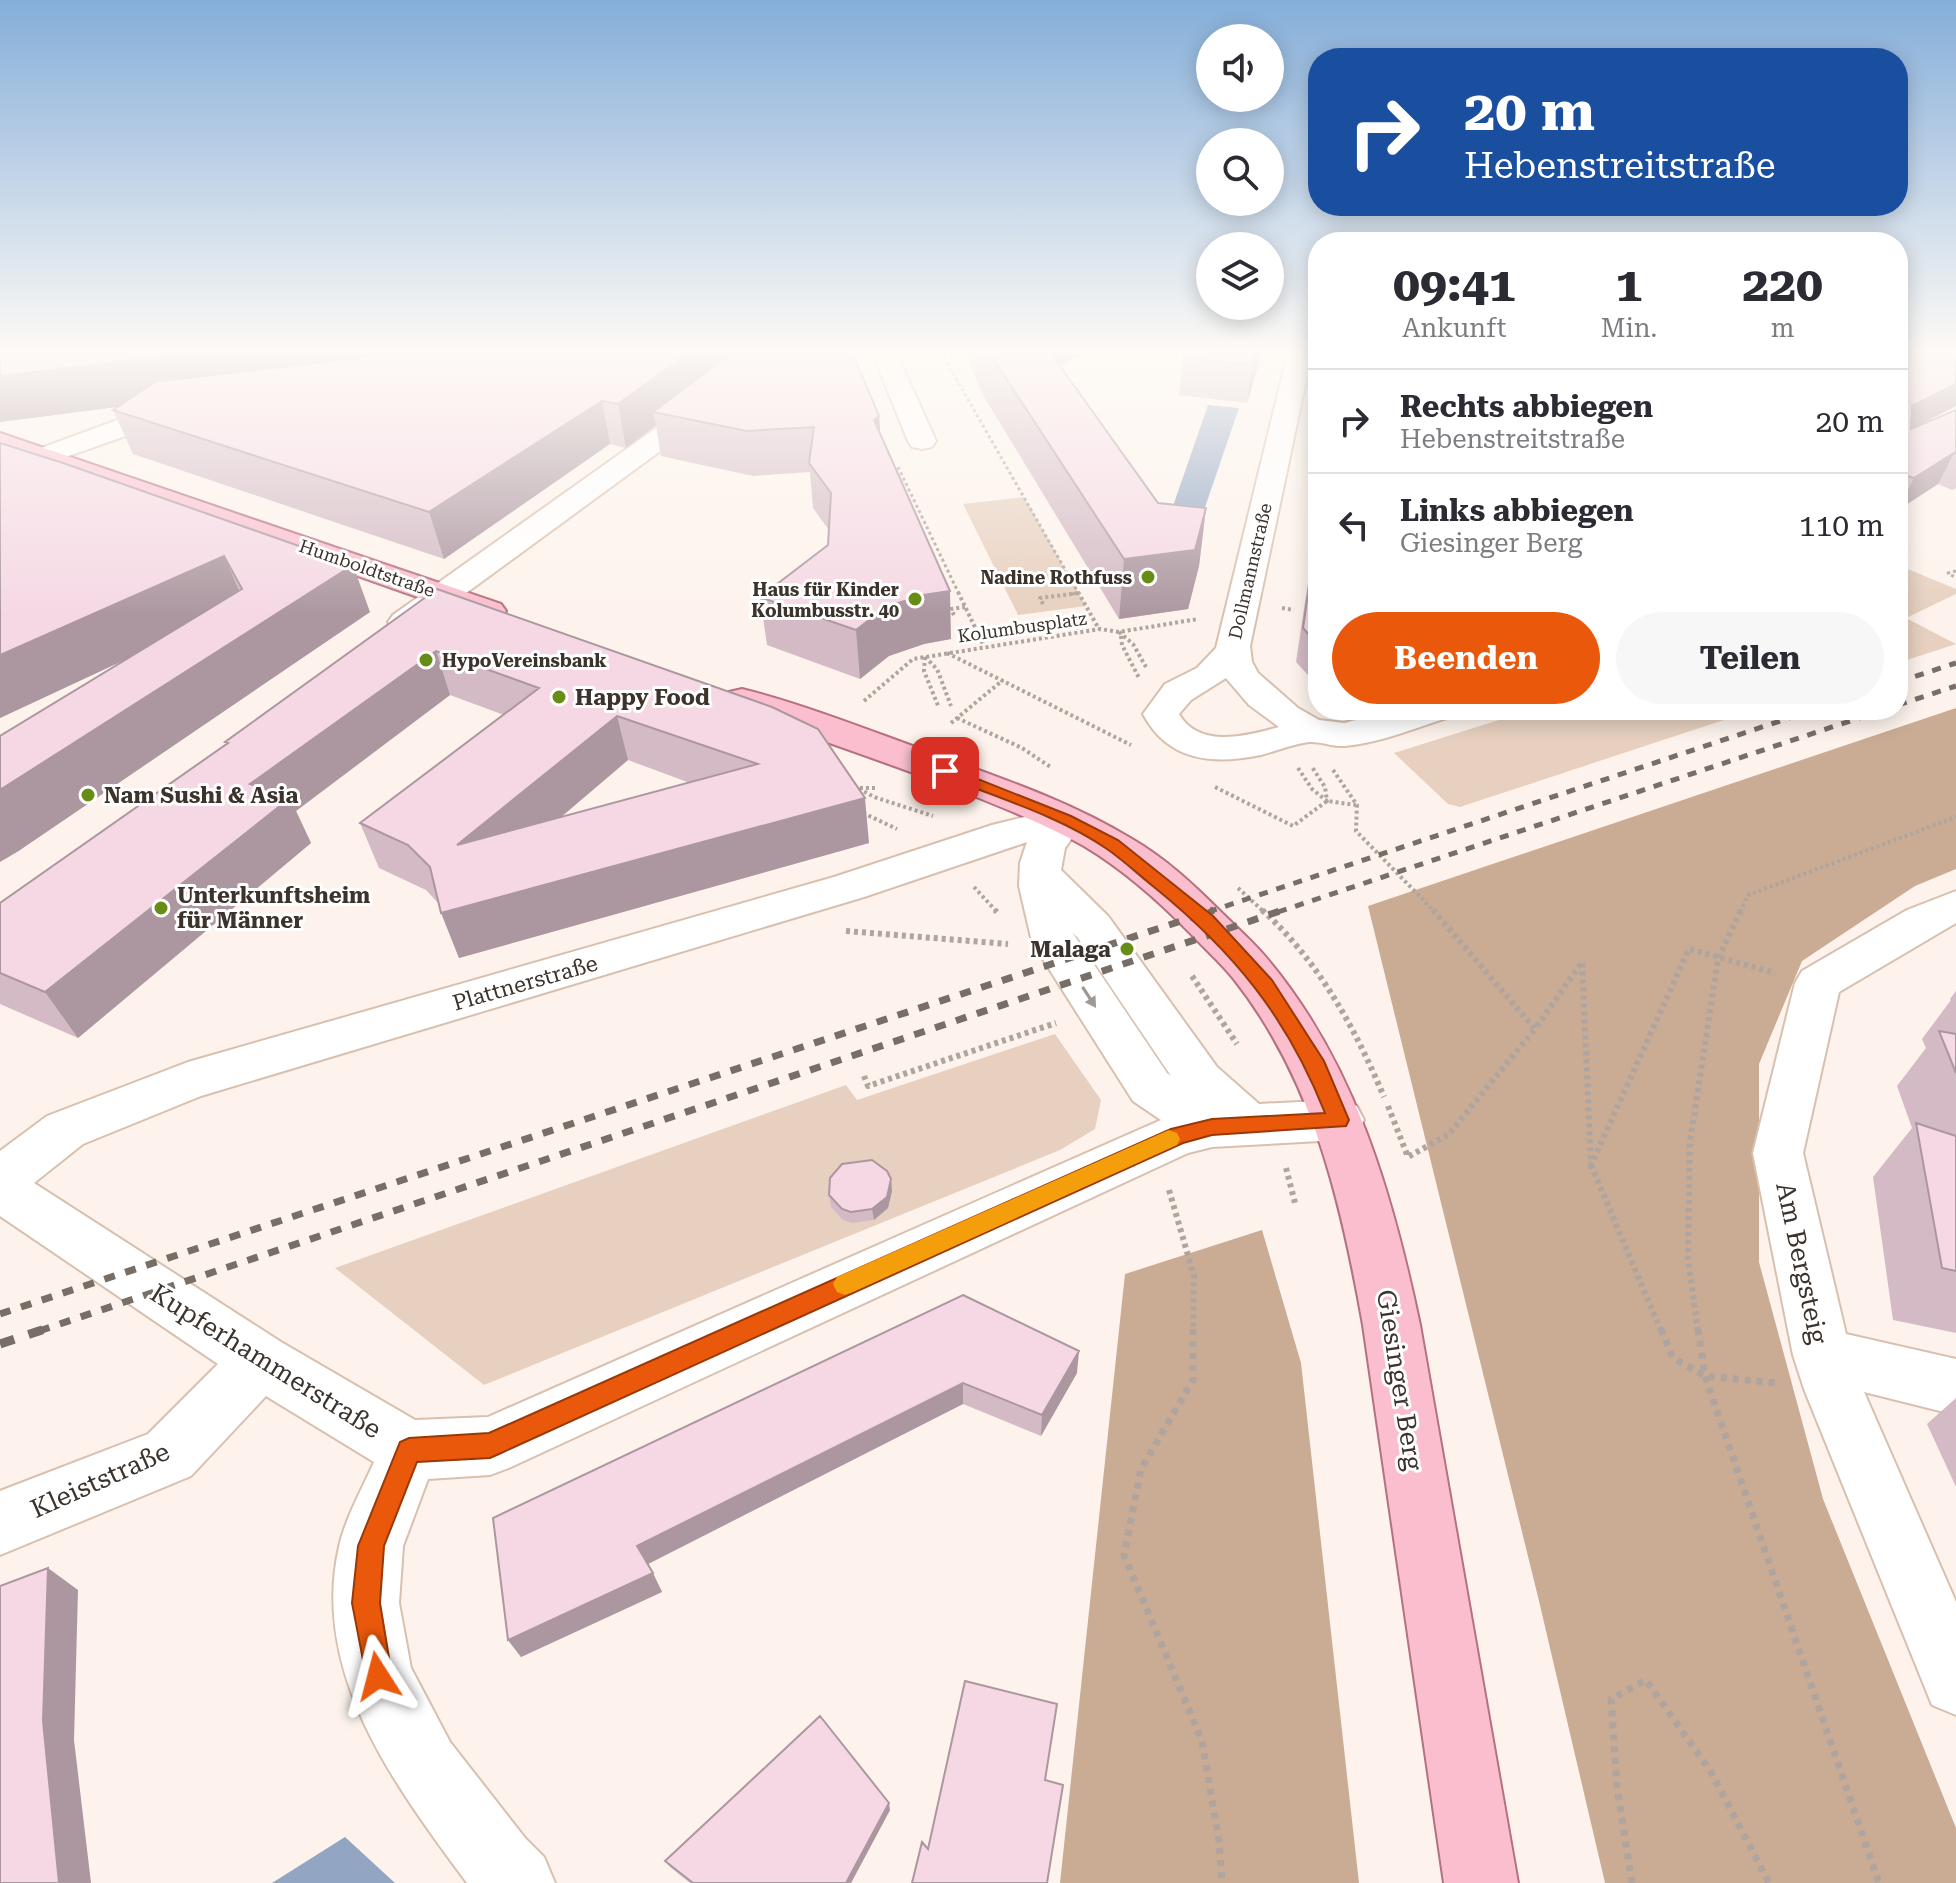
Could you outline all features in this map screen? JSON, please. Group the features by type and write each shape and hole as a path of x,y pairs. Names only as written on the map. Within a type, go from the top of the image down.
{"main road":[{"name":"Humboldtstraße","path":"0,441 514,620"},
{"path":"708,688 945,771 1065,820"},
{"name":"Giesinger Berg","path":"1065,820 1112,844 1207,921 1266,985 1317,1067 1339,1120 1358,1171 1383,1277 1481,1883"}],"street":[{"path":"46,456 90,440"},
{"path":"383,638 660,440"},
{"name":"Dollmannstraße","path":"1280,440 1233,650 1239,676 1287,720 1307,731"},
{"name":"Dollmannstraße","path":"1233,650 1209,675 1178,692 1161,714 1174,734 1205,747 1236,747 1307,731"},
{"path":"1307,731 1340,738 1400,720"},
{"path":"1065,820 1043,850 1044,919 1054,942 1139,1074 1171,1104 1188,1113 1249,1124"},
{"name":"Plattnerstraße","path":"0,1180 65,1130 188,1081 844,915 1006,834 1065,820"},
{"path":"1041,875 1093,927 1182,1057 1222,1103 1249,1124"},
{"path":"1818,983 1922,921 1956,906"},
{"name":"Am Bergsteig","path":"1818,983 1778,1153 1827,1372 1956,1681"},
{"path":"518,1883 499,1864 425,1767 378,1676 366,1603 371,1546 409,1450 490,1446 1149,1146 1212,1127 1339,1120"},
{"name":"Kupferhammerstraße","path":"0,1188 261,1361 409,1450"},
{"name":"Kleiststraße","path":"0,1523 169,1455 261,1361"},
{"path":"1827,1372 1956,1387"}],"path":[{"path":"991,440 1100,629"},
{"path":"892,455 984,646"},
{"path":"1956,571 1948,573 1956,578"},
{"path":"1043,604 1040,598 1079,593"},
{"path":"954,615 951,609 965,607"},
{"name":"Kolumbusplatz","path":"861,704 913,659 1100,629 1120,634 1204,619"},
{"path":"1120,634 1133,644 1152,679"},
{"path":"1120,634 1122,645 1140,681"},
{"path":"925,657 937,669 951,706"},
{"path":"925,657 924,671 939,708"},
{"path":"951,723 1003,680"},
{"path":"957,718 1022,748 1056,771"},
{"path":"1307,731 1357,805 1356,831 1415,888 1535,1029"},
{"path":"850,795 869,777"},
{"path":"1325,787 1327,801"},
{"path":"858,788 881,788"},
{"path":"858,788 874,797 938,817"},
{"path":"1312,789 1327,801 1357,805"},
{"path":"857,810 905,834"},
{"path":"962,881 985,897 999,915"},
{"path":"844,915 1022,945"},
{"path":"1591,1165 1689,949 1818,983"},
{"path":"1408,1157 1449,1134 1535,1029 1582,962 1591,1165 1673,1358 1705,1376 1827,1372"},
{"path":"864,1076 868,1086 1061,1022"},
{"path":"1166,1178 1194,1276 1193,1380 1141,1469 1124,1555 1202,1741 1219,1841 1222,1883"},
{"path":"1632,1883 1617,1787 1611,1699 1646,1680 1711,1772 1769,1883"}],"shaded area":[{"path":"1024,497 1086,606 1018,615 963,504"},
{"path":"1908,569 1956,589 1956,594 1908,617"},
{"path":"1908,619 1956,644 1908,660"},
{"path":"1956,708 1956,869 1915,886 1802,961 1759,1064 1759,1262 1823,1499 1956,1828 1956,1883 1605,1883 1368,906"},
{"path":"1499,720 1724,720 1460,807 1448,804 1394,753"},
{"path":"1055,1034 1101,1100 1095,1129 1060,1150 484,1385 335,1268 846,1085 857,1100"},
{"path":"1262,1230 1301,1363 1359,1883 1060,1883 1125,1274"}],"water":[{"path":"1196,440 1228,440 1187,560 1156,555"},
{"path":"345,1837 395,1883 272,1883"}],"building":[{"path":"206,440 541,440 429,512"},
{"path":"812,440 883,440 950,591 923,595 886,607 856,630 760,597 828,545 831,493 809,463"},
{"path":"1046,440 1113,440 1158,503 1206,508 1195,550 1124,559"},
{"path":"1908,440 1956,440 1956,454 1914,478 1908,476"},
{"path":"0,443 353,565 0,790 0,736 242,589 224,556 0,655"},
{"path":"437,589 772,707 818,729 865,798 441,913 430,867 408,845 360,823 539,688 436,651 250,784 290,798 45,992 0,973 0,903 228,743 225,742","holes":["617,716 758,764 457,845"]},
{"path":"1308,593 1308,634 1303,628"},
{"path":"1939,1031 1956,1034 1956,1073"},
{"path":"1916,1123 1956,1136 1956,1271 1942,1268"},
{"path":"872,1160 887,1171 891,1179 887,1197 872,1209 851,1212 842,1209 829,1195 830,1178 842,1164"},
{"path":"963,1295 1079,1351 1042,1415 963,1383 637,1546 653,1573 508,1640 493,1518"},
{"path":"48,1568 43,1721 59,1883 0,1883 0,1586"},
{"path":"965,1681 1057,1704 1045,1780 1063,1785 1047,1883 912,1883 922,1842 928,1849"},
{"path":"820,1716 889,1803 846,1883 693,1883 665,1861"}],"railway":[{"path":"1908,679 1956,663"},
{"path":"1908,702 1956,686"},
{"path":"1211,911 1783,720"},
{"path":"1278,912 1853,720"},
{"path":"39,1331 1283,910"},
{"path":"0,1314 1211,911"},
{"path":"39,1331 45,1329"},
{"path":"0,1344 39,1331"}],"slow traffic":[{"path":"845,1284 1169,1139"}],"place":[{"name":"Nadine Rothfuss","path":"1148,577"},
{"name":"Haus für Kinder Kolumbusstr. 40","path":"915,599"},
{"name":"HypoVereinsbank","path":"426,660"},
{"name":"Happy Food","path":"559,697"},
{"name":"Nam Sushi & Asia","path":"88,795"},
{"name":"Unterkunftsheim für Männer","path":"161,908"},
{"name":"Malaga","path":"1127,949"}],"route":[{"path":"378,1676 366,1603 371,1546 409,1450 490,1446 1178,1135 1212,1127 1339,1120 1317,1067 1266,985 1227,941 1163,882 1112,844 1065,820 945,771"}]}
